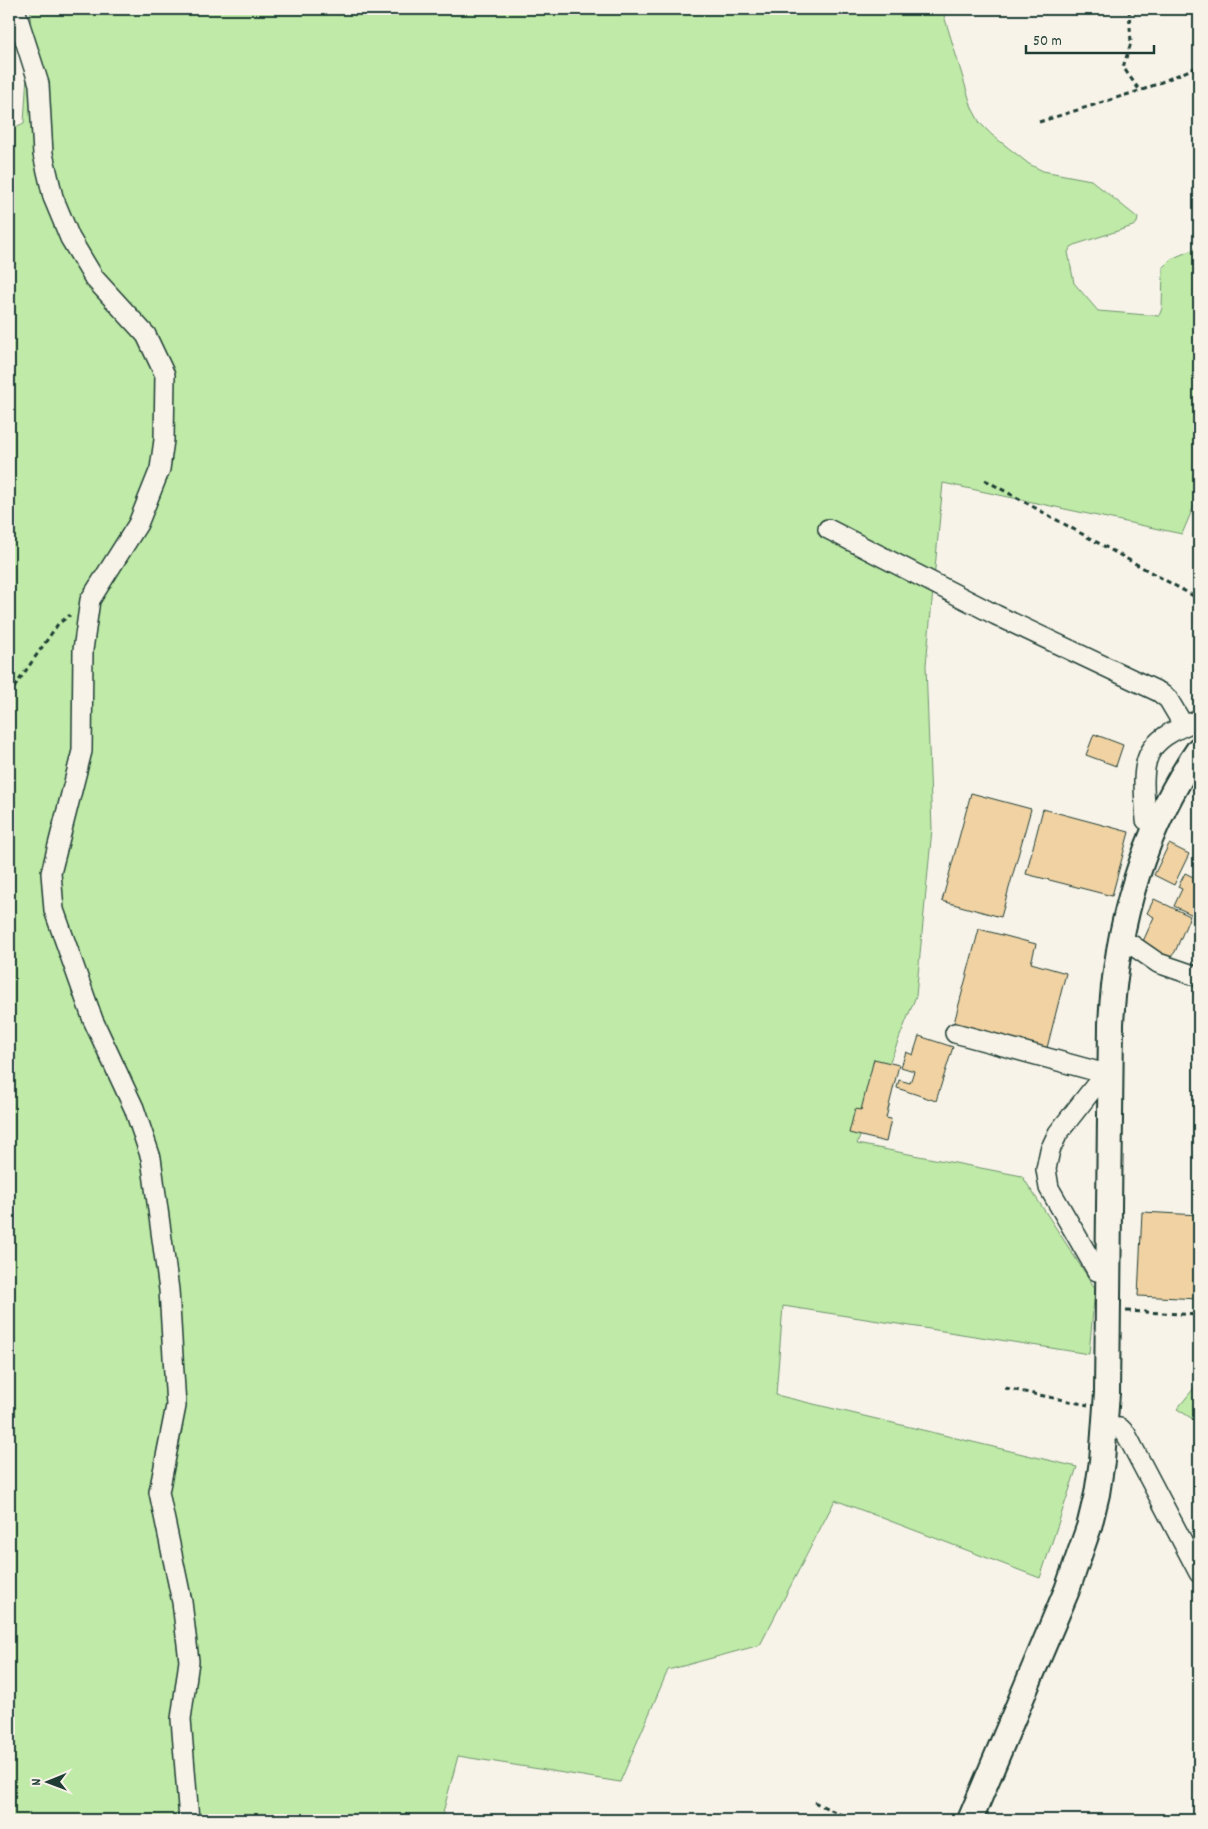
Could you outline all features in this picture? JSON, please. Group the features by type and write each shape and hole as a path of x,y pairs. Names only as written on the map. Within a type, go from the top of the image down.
{"street":[{"path":"15,9 39,84 43,154 53,197 70,238 94,278 146,335 165,376 164,440 160,469 138,524 90,600 83,650 82,751 51,873 54,910 93,1020 134,1108 151,1158 169,1290 176,1406 159,1492 182,1602 190,1661 181,1720 189,1820"},
{"path":"828,529 996,615 1159,692 1168,699 1192,723 1157,743 1144,764 1146,820 1156,825"},
{"path":"970,1820 1079,1559 1097,1494 1106,1417 1108,1272 1105,1072 1120,943 1138,872 1156,825 1180,779 1199,749"},
{"path":"1120,943 1132,945 1158,963 1199,977"},
{"path":"955,1033 1105,1072"},
{"path":"1105,1072 1058,1133 1050,1150 1046,1169 1049,1188 1097,1271 1108,1272"},
{"path":"1106,1417 1126,1434 1199,1573"}],"path":[{"path":"1129,9 1131,43 1123,67 1140,91"},
{"path":"1039,122 1140,91 1199,66"},
{"path":"985,480 1199,599"},
{"path":"9,695 58,624 90,600"},
{"path":"1108,1310 1199,1315"},
{"path":"1005,1388 1067,1402 1106,1417"},
{"path":"814,1802 852,1820"}],"green space":[{"path":"31,9 942,9 972,108 980,123 992,135 1029,164 1043,171 1091,180 1138,218 1137,223 1133,226 1077,244 1071,247 1068,252 1074,283 1098,311 1159,316 1162,308 1163,267 1171,259 1199,247 1199,494 1182,534 943,483 926,665 932,829 916,996 857,1144 1022,1176 1095,1288 1089,1354 783,1306 776,1395 1077,1467 1040,1578 835,1500 760,1645 668,1670 620,1782 458,1756 441,1820 9,1820 9,130 24,123"},
{"path":"1199,1382 1199,1423 1177,1409"}],"building":[{"path":"1094,734 1123,745 1116,766 1086,755"},
{"path":"971,793 1031,809 1001,917 942,901"},
{"path":"1043,809 1129,832 1112,896 1026,874"},
{"path":"1169,844 1189,854 1174,885 1154,875"},
{"path":"1185,873 1199,880 1199,918 1174,906 1182,889 1178,887"},
{"path":"1154,899 1190,916 1175,952 1168,960 1140,948 1154,917 1147,913"},
{"path":"979,929 1036,944 1031,963 1066,973 1047,1048 954,1023"},
{"path":"919,1036 953,1047 936,1101 897,1088 899,1080 910,1083 914,1071 901,1067 906,1052 913,1055"},
{"path":"874,1059 899,1065 886,1118 891,1119 886,1142 849,1133 855,1109 861,1110"},
{"path":"1142,1212 1199,1215 1199,1299 1138,1296"}]}
